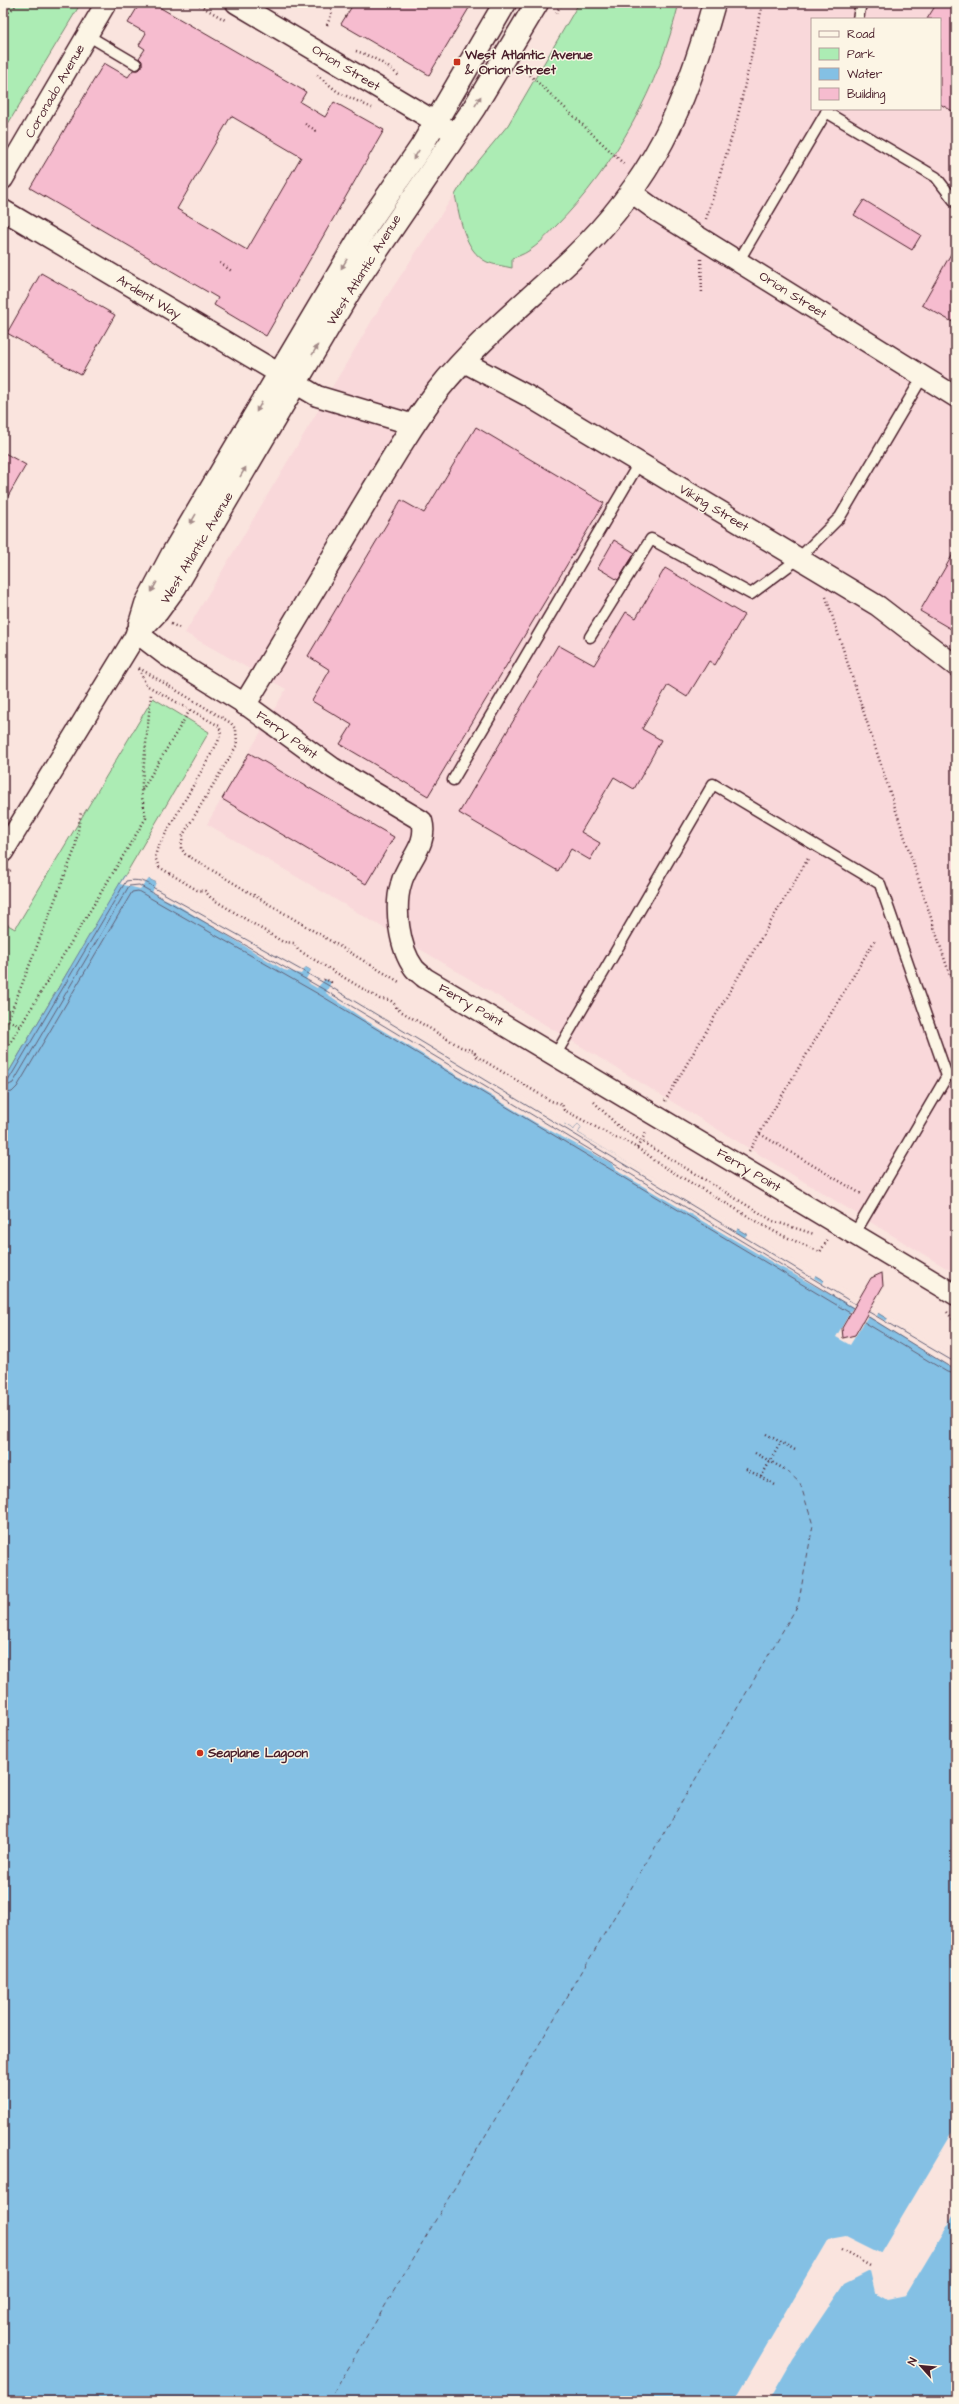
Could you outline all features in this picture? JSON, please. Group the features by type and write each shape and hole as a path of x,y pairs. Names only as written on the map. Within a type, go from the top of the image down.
{"street":[{"name":"Coronado Avenue","path":"3,179 106,3"},
{"name":"Orion Street","path":"236,3 456,134"},
{"name":"West Atlantic Avenue","path":"137,632 157,612 176,586 368,224 403,175 436,122 505,3"},
{"name":"West Atlantic Avenue","path":"287,379 351,289 474,108 537,3"},
{"path":"245,704 414,425 439,390 464,362 575,256 636,184 662,145 678,112 693,75 714,3"},
{"name":"Orion Street","path":"636,184 657,211 956,397"},
{"name":"Ardent Way","path":"3,210 287,379 325,399 414,425"},
{"name":"Viking Street","path":"464,362 528,396 818,572 878,606 956,666"},
{"path":"3,852 137,632"},
{"name":"Ferry Point","path":"137,632 167,656 245,704 333,768 422,822 424,831 420,845 401,883 398,904 399,927 407,956 414,968 425,978 556,1054 956,1295"}],"lane":[{"path":"858,18 861,3"},
{"path":"87,35 136,64"},
{"path":"738,262 827,110 936,178 956,203"},
{"path":"590,637 651,539 751,594 798,559 840,517 923,376"},
{"path":"453,780 638,463"},
{"path":"556,1054 713,784 816,845 880,884 947,1076 855,1233"}],"path":[{"path":"3,18 18,3"},
{"path":"196,3 230,23"},
{"path":"277,3 290,11"},
{"path":"327,25 331,15 332,3"},
{"path":"702,295 702,239 709,205 737,120 763,3"},
{"path":"351,48 358,52 364,52 388,66 405,80"},
{"path":"310,71 338,92 377,111"},
{"path":"530,75 619,160 636,184"},
{"path":"306,124 317,131"},
{"path":"3,132 7,134"},
{"path":"220,263 233,272"},
{"path":"818,572 956,994"},
{"path":"171,624 180,628"},
{"path":"3,1055 146,818 141,792 151,694"},
{"path":"141,792 190,710"},
{"path":"20,1026 8,1020 75,849 81,812"},
{"path":"665,1101 816,845"},
{"path":"749,1152 876,938"},
{"path":"324,980 325,979 331,982 330,984"},
{"path":"637,1148 651,1124"},
{"path":"760,1134 874,1201"},
{"path":"766,1434 797,1451"},
{"path":"761,1477 781,1442"},
{"path":"755,1453 786,1470"},
{"path":"746,1469 777,1486"},
{"path":"841,2250 872,2267"}],"shaded area":[{"path":"579,3 956,3 956,1274 435,958 207,824 286,689 185,633 380,307 467,175 508,125"}],"green space":[{"path":"3,3 81,3 3,132"},
{"path":"579,3 679,3 660,64 647,94 616,151 597,178 577,203 541,241 525,253 512,258 512,268 487,262 479,257 468,242 461,223 455,195 467,175 508,125"},
{"path":"153,698 209,732 120,884 149,879 156,882 152,892 70,968 3,1082 3,922 15,929"}],"water":[{"path":"124,876 149,879 156,882 156,884 304,969 306,967 311,970 310,972 331,982 331,984 574,1130 578,1124 581,1127 578,1133 586,1138 956,1360 956,2401 3,2401 3,1082"}],"pier":[{"path":"126,874 142,874 158,880 158,883 303,966 307,965 313,968 312,972 332,980 333,983 565,1122 564,1124 574,1130 578,1124 581,1127 578,1133 738,1227 736,1232 745,1237 748,1233 816,1274 814,1278 823,1283 825,1279 879,1311 877,1316 886,1321 889,1317 956,1358 956,1371 868,1316 850,1345 836,1337 853,1307 777,1265 619,1172 611,1163 536,1123 362,1018 326,993 331,982 325,979 317,988 310,984 306,979 311,970 306,967 301,974 284,970 174,903 152,893 156,882 149,879 140,889 120,884"},
{"path":"956,2125 956,2212 906,2295 887,2299 875,2292 870,2271 844,2284 792,2361 769,2401 734,2401 829,2239 846,2236 880,2253"}],"building":[{"path":"140,3 152,3 306,92 300,102 325,117 334,102 384,130 266,336 214,305 218,298 30,188 104,63 128,77 133,70 139,70 142,67 142,61 139,58 145,49 139,45 146,33 128,23","holes":["231,116 301,157 247,250 177,209"]},
{"path":"354,3 472,3 429,75 341,24"},
{"path":"937,3 956,3 956,113 941,105 941,18 928,18"},
{"path":"864,200 921,235 912,250 854,215"},
{"path":"956,245 956,324 922,305"},
{"path":"41,273 115,315 81,375 7,333"},
{"path":"476,427 604,503 428,796 340,744 352,725 312,701 330,670 308,656 401,500 424,513"},
{"path":"3,452 26,465 3,505"},
{"path":"614,540 635,553 618,580 598,568"},
{"path":"956,549 956,632 920,611"},
{"path":"665,568 744,615 715,665 709,661 687,697 668,685 642,729 661,740 634,789 614,777 581,832 600,843 590,860 571,849 558,871 459,813 558,645 594,665 626,612 636,618"},
{"path":"249,753 394,837 366,884 222,799"},
{"path":"882,1273 883,1286 855,1335 843,1338 842,1328 871,1278"}],"ferry route":[{"path":"329,2401 798,1605 813,1525 800,1483 786,1470"}],"place":[{"name":"West Atlantic Avenue & Orion Street","path":"457,62"},
{"name":"Seaplane Lagoon","path":"200,1753"}]}
